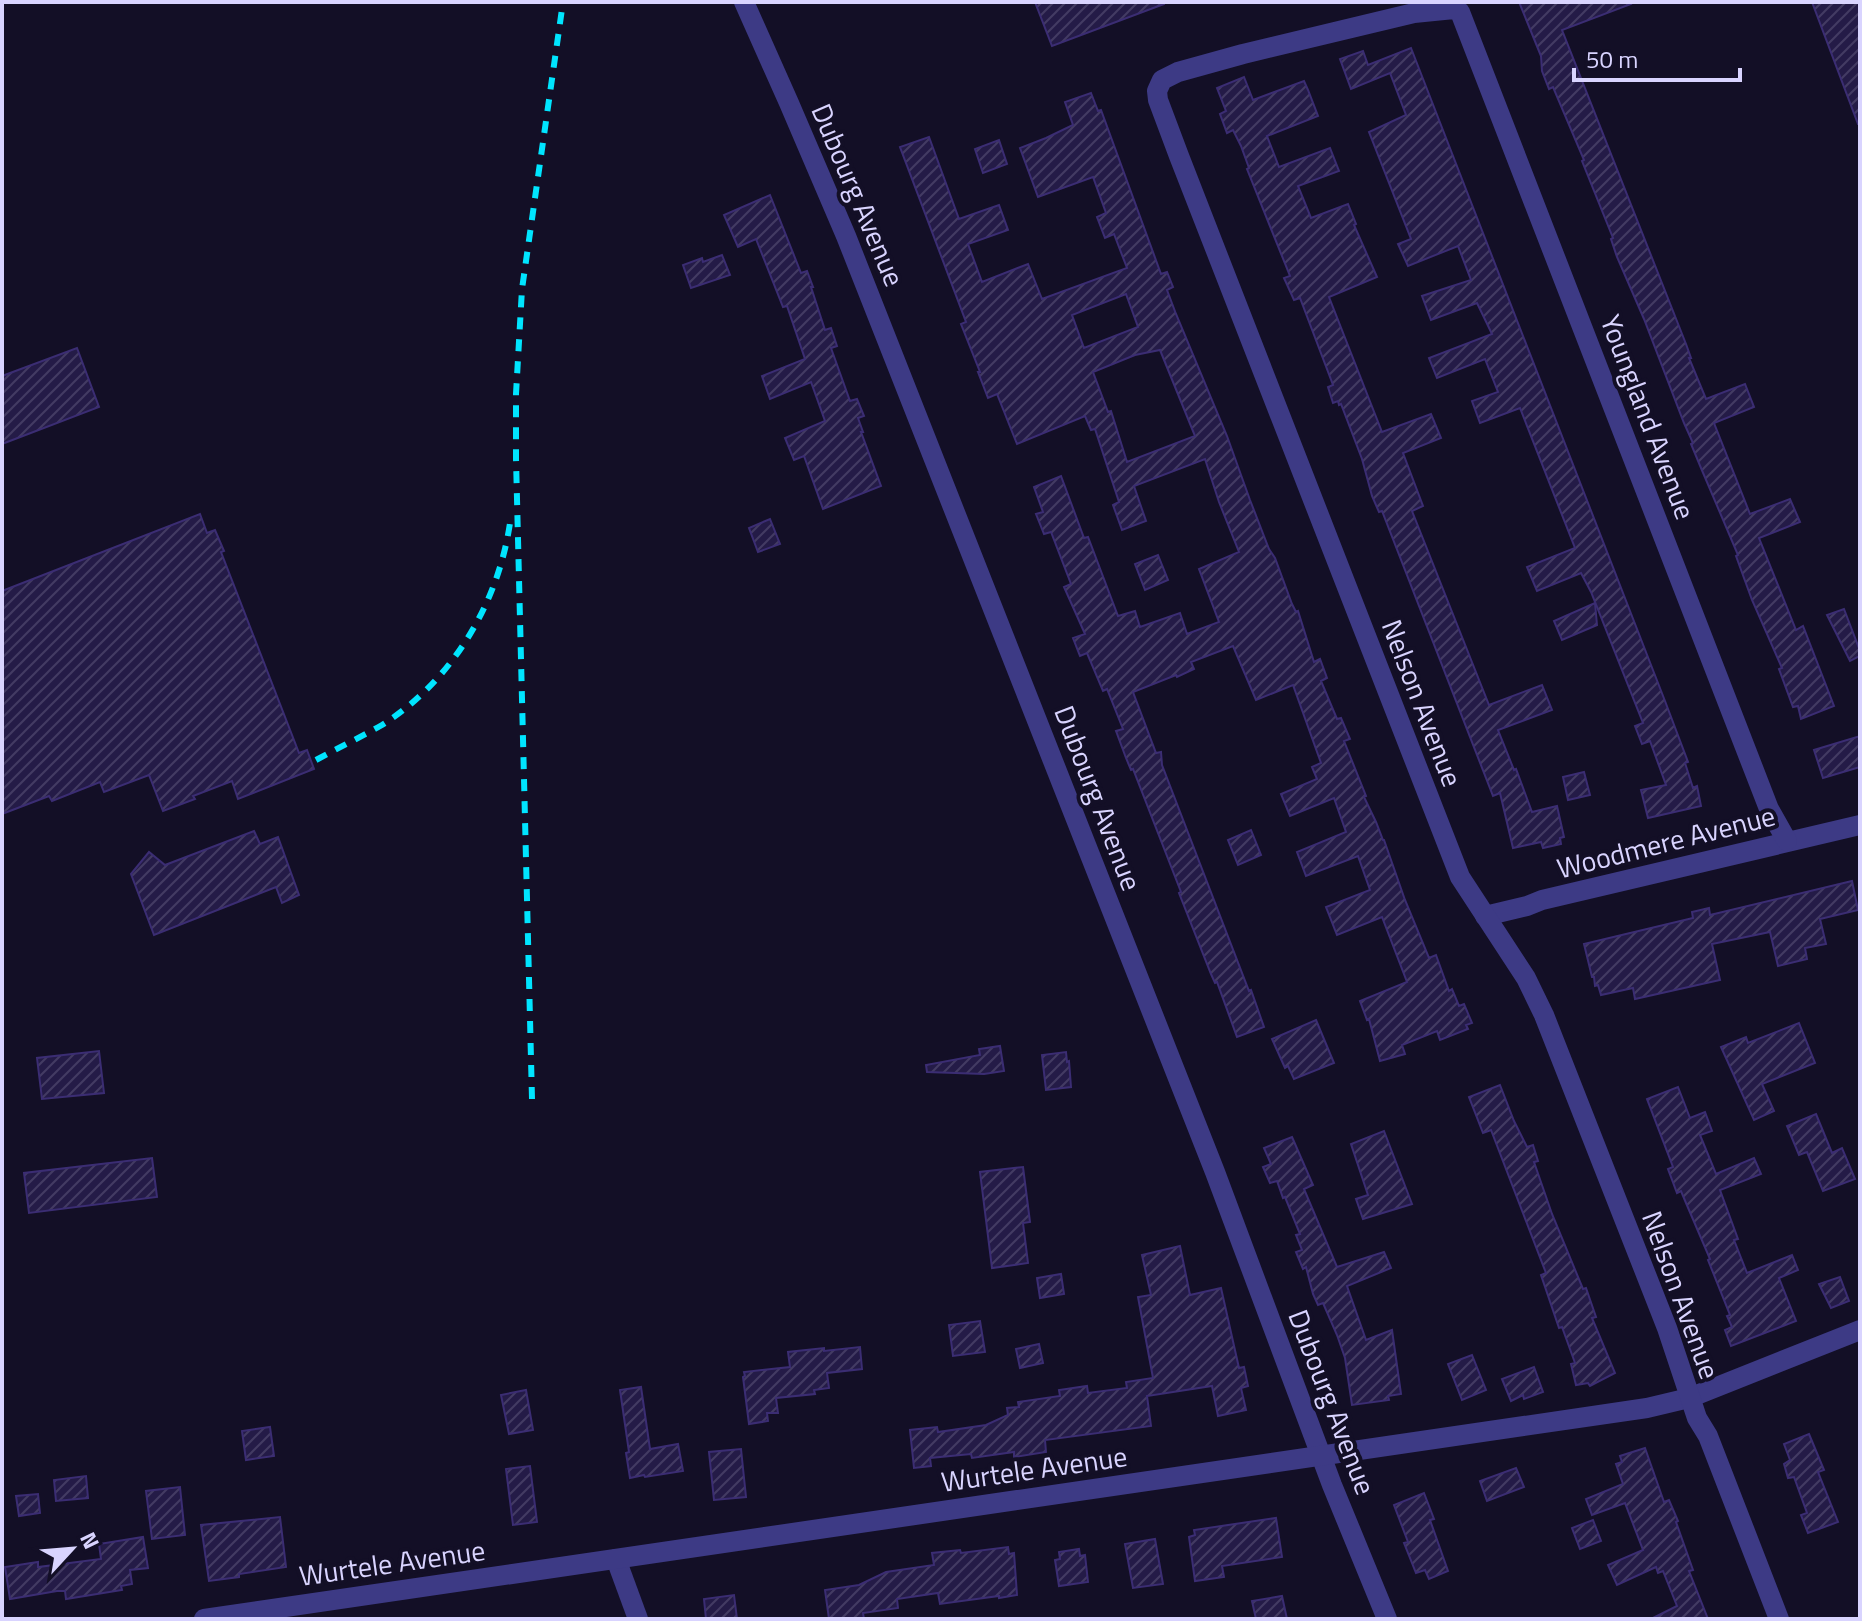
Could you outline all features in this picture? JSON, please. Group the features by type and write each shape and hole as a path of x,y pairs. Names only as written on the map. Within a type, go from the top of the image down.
{"street":[{"name":"Dubourg Avenue","path":"744,2 846,236 1387,1619"},
{"name":"Nelson Avenue","path":"1460,12 1454,9 1414,13 1178,72 1162,80 1157,91 1158,100 1460,877 1526,978 1544,1015 1667,1328 1689,1398 1708,1436 1779,1619"},
{"name":"Youngland Avenue","path":"1460,12 1769,809 1787,841"},
{"name":"Woodmere Avenue","path":"1485,916 1860,825"},
{"name":"Wurtele Avenue","path":"204,1619 1647,1408 1689,1398 1860,1330"},
{"path":"616,1559 638,1619"}],"building":[{"path":"1035,2 1164,2 1164,4 1052,46"},
{"path":"1519,2 1631,4 1562,30 1706,399 1745,384 1754,407 1714,423 1750,514 1790,499 1800,522 1759,538 1796,630 1803,626 1834,706 1801,719 1798,706 1793,707 1779,669 1782,668 1752,600 1738,555 1617,257 1584,160 1553,87 1549,89 1542,71 1541,56"},
{"path":"1812,2 1860,2 1860,124 1858,124"},
{"path":"1411,48 1665,701 1688,762 1685,763 1693,788 1697,786 1701,806 1648,818 1641,790 1666,785 1650,741 1642,744 1635,726 1643,723 1591,592 1581,573 1537,591 1527,567 1575,548 1520,408 1480,423 1472,401 1498,392 1485,359 1437,378 1429,358 1492,334 1477,303 1431,320 1422,296 1471,280 1458,246 1408,266 1398,244 1411,239 1369,132 1406,115 1390,73 1351,89 1340,59 1363,51 1368,65"},
{"path":"1244,77 1253,100 1304,81 1308,90 1318,116 1267,136 1279,167 1330,148 1339,171 1298,186 1311,218 1348,204 1377,277 1329,297 1382,432 1431,414 1441,438 1403,453 1423,506 1412,511 1489,705 1542,685 1552,710 1498,730 1532,812 1557,806 1564,837 1560,838 1561,844 1543,848 1541,842 1513,848 1500,793 1493,796 1382,511 1379,512 1372,496 1341,404 1338,401 1333,403 1328,387 1333,385 1300,298 1294,300 1284,278 1290,276 1247,169 1241,146 1233,130 1227,133 1220,114 1226,111 1217,88"},
{"path":"1091,93 1098,111 1101,110 1161,274 1167,272 1173,287 1167,290 1176,314 1227,436 1269,549 1292,604 1298,611 1314,662 1320,659 1327,678 1321,681 1337,719 1341,718 1350,739 1344,741 1405,900 1429,958 1436,955 1449,991 1452,989 1459,1006 1464,1004 1472,1023 1466,1025 1468,1029 1440,1040 1437,1031 1402,1045 1405,1054 1380,1061 1369,1019 1360,1001 1407,982 1382,917 1337,935 1326,907 1370,890 1358,856 1306,876 1297,852 1346,832 1334,798 1290,816 1281,794 1317,779 1312,767 1321,763 1293,685 1256,700 1233,646 1191,662 1194,669 1177,677 1133,692 1156,753 1161,752 1162,765 1264,1027 1237,1037 1133,769 1126,758 1116,731 1123,729 1107,689 1103,691 1087,653 1080,656 1073,638 1085,634 1064,587 1071,584 1051,532 1044,534 1036,514 1043,512 1034,487 1061,476 1118,616 1135,611 1140,627 1180,613 1187,634 1219,622 1199,569 1239,552 1205,459 1134,486 1146,521 1122,530 1113,505 1119,502 1095,429 1091,430 1085,416 1017,444 997,394 988,398 978,372 961,324 966,322 900,147 929,137 959,219 999,205 1008,230 968,244 982,282 1028,264 1042,299 1127,268 1114,234 1105,238 1097,217 1106,213 1093,177 1038,197 1020,148 1073,125 1065,102","holes":["1126,294 1138,327 1084,348 1072,315","1160,350 1195,436 1127,462 1111,411 1108,412 1093,372 1135,355"]},
{"path":"999,140 1007,164 983,173 975,149"},
{"path":"770,195 801,273 807,271 825,330 831,328 837,346 831,348 850,401 857,399 864,416 858,418 861,432 881,486 823,509 804,456 794,460 785,438 825,421 811,382 770,399 762,376 805,359 787,306 783,307 756,239 738,247 724,215"},
{"path":"722,255 730,275 691,288 683,265"},
{"path":"77,348 99,407 2,444 2,376"},
{"path":"200,514 207,533 215,530 224,551 221,552 299,753 307,750 314,769 238,799 232,781 163,811 149,775 104,792 100,782 52,801 49,796 2,814 2,591"},
{"path":"770,519 780,544 758,552 749,528"},
{"path":"1158,555 1168,580 1145,590 1135,564"},
{"path":"1595,603 1597,625 1562,640 1554,621"},
{"path":"1844,609 1860,651 1860,656 1850,661 1827,615"},
{"path":"1860,736 1860,767 1823,778 1814,750"},
{"path":"1584,772 1590,795 1568,800 1563,777"},
{"path":"1251,830 1261,855 1238,865 1228,840"},
{"path":"254,831 260,844 278,837 299,895 282,903 276,887 154,935 131,874 149,852 165,865"},
{"path":"1852,881 1858,910 1820,919 1826,944 1805,948 1807,959 1778,966 1770,932 1712,944 1720,980 1635,999 1633,988 1601,995 1598,985 1595,986 1584,944 1693,918 1692,912 1709,908 1710,915"},
{"path":"1316,1020 1334,1063 1294,1079 1288,1066 1285,1068 1272,1039"},
{"path":"1799,1023 1815,1063 1762,1084 1774,1111 1754,1120 1721,1047 1746,1037 1748,1043"},
{"path":"1000,1046 1004,1071 984,1074 927,1072 926,1065 980,1055 979,1049"},
{"path":"99,1051 104,1093 42,1099 37,1058"},
{"path":"1066,1052 1071,1087 1046,1090 1042,1055"},
{"path":"1500,1085 1527,1147 1533,1145 1538,1161 1534,1162 1552,1214 1583,1289 1586,1288 1596,1317 1592,1318 1615,1373 1590,1386 1588,1383 1576,1385 1571,1364 1575,1363 1541,1275 1546,1273 1491,1130 1483,1133 1469,1097"},
{"path":"1678,1087 1690,1118 1705,1112 1712,1131 1700,1135 1716,1174 1754,1158 1761,1174 1720,1190 1747,1273 1792,1255 1798,1270 1779,1278 1796,1321 1731,1346 1725,1330 1732,1327 1727,1316 1730,1315 1681,1191 1677,1193 1668,1169 1673,1167 1647,1099"},
{"path":"1816,1114 1832,1153 1842,1148 1855,1179 1823,1191 1807,1152 1799,1155 1787,1126"},
{"path":"1384,1131 1412,1204 1363,1219 1356,1199 1368,1195 1351,1144"},
{"path":"1292,1137 1313,1185 1304,1189 1337,1267 1384,1252 1391,1268 1347,1286 1366,1340 1392,1330 1401,1394 1388,1396 1389,1400 1352,1405 1345,1358 1337,1335 1323,1303 1318,1305 1306,1267 1303,1269 1296,1252 1302,1250 1296,1235 1300,1234 1277,1181 1270,1183 1263,1167 1271,1164 1264,1148"},
{"path":"152,1158 157,1197 29,1213 24,1173"},
{"path":"1023,1167 1030,1222 1023,1223 1028,1263 992,1268 980,1172"},
{"path":"1180,1246 1190,1295 1221,1288 1239,1368 1244,1367 1248,1386 1241,1388 1246,1410 1218,1416 1212,1386 1147,1396 1151,1426 1045,1440 1046,1452 1014,1457 1014,1452 972,1458 971,1454 930,1458 931,1466 914,1468 910,1430 937,1427 938,1432 986,1425 1008,1415 1007,1408 1019,1407 1018,1402 1060,1396 1059,1390 1087,1386 1088,1393 1127,1388 1126,1382 1153,1378 1138,1297 1151,1295 1142,1255"},
{"path":"1061,1274 1064,1294 1040,1298 1037,1278"},
{"path":"1840,1277 1849,1301 1831,1308 1819,1284"},
{"path":"980,1321 985,1352 953,1356 949,1325"},
{"path":"1039,1344 1043,1363 1020,1368 1016,1349"},
{"path":"860,1347 862,1369 827,1373 829,1388 814,1390 815,1394 776,1398 778,1413 767,1413 768,1421 749,1424 744,1372 790,1367 788,1352"},
{"path":"1472,1355 1486,1390 1462,1400 1448,1364"},
{"path":"1534,1367 1543,1392 1524,1399 1523,1395 1511,1401 1502,1379"},
{"path":"641,1387 650,1449 678,1444 683,1471 630,1478 620,1390"},
{"path":"526,1390 533,1430 509,1434 501,1395"},
{"path":"270,1427 274,1456 246,1460 242,1431"},
{"path":"1809,1434 1824,1470 1818,1472 1838,1522 1808,1533 1801,1515 1807,1513 1794,1477 1788,1478 1784,1464 1790,1460 1784,1444"},
{"path":"1645,1448 1664,1502 1669,1500 1678,1521 1693,1570 1689,1571 1708,1619 1651,1619 1677,1606 1663,1571 1658,1573 1656,1567 1617,1585 1608,1565 1643,1550 1625,1503 1592,1515 1586,1499 1623,1484 1616,1464 1622,1462 1620,1456"},
{"path":"741,1449 746,1497 714,1500 709,1452"},
{"path":"530,1466 537,1522 513,1525 506,1469"},
{"path":"1516,1468 1524,1487 1487,1501 1480,1481"},
{"path":"86,1476 88,1498 56,1501 54,1480"},
{"path":"180,1487 185,1535 152,1539 146,1491"},
{"path":"1424,1493 1448,1571 1429,1579 1425,1570 1416,1573 1394,1505"},
{"path":"38,1494 40,1513 19,1516 16,1496"},
{"path":"280,1517 286,1567 209,1581 201,1525"},
{"path":"1276,1518 1282,1557 1222,1566 1224,1577 1195,1581 1189,1537 1195,1535 1194,1530"},
{"path":"1593,1520 1601,1541 1580,1549 1572,1528"},
{"path":"143,1537 148,1568 130,1570 132,1584 121,1586 122,1590 66,1599 65,1591 57,1591 10,1599 5,1567 38,1562 38,1567 101,1559 99,1544"},
{"path":"1155,1539 1163,1584 1133,1588 1125,1544"},
{"path":"1008,1547 1009,1554 1014,1553 1017,1595 940,1604 938,1593 897,1599 898,1608 863,1613 864,1619 829,1619 825,1590 859,1585 886,1572 934,1565 932,1553"},
{"path":"1079,1549 1080,1556 1085,1555 1088,1582 1059,1586 1055,1560 1060,1559 1059,1552"},
{"path":"734,1595 737,1619 706,1619 704,1599"},
{"path":"1282,1596 1287,1619 1256,1619 1252,1601"}],"railway":[{"path":"532,1099 516,394 522,289 563,2"},
{"path":"316,760 382,725 407,707 450,663 483,611 495,583 510,523"}]}
